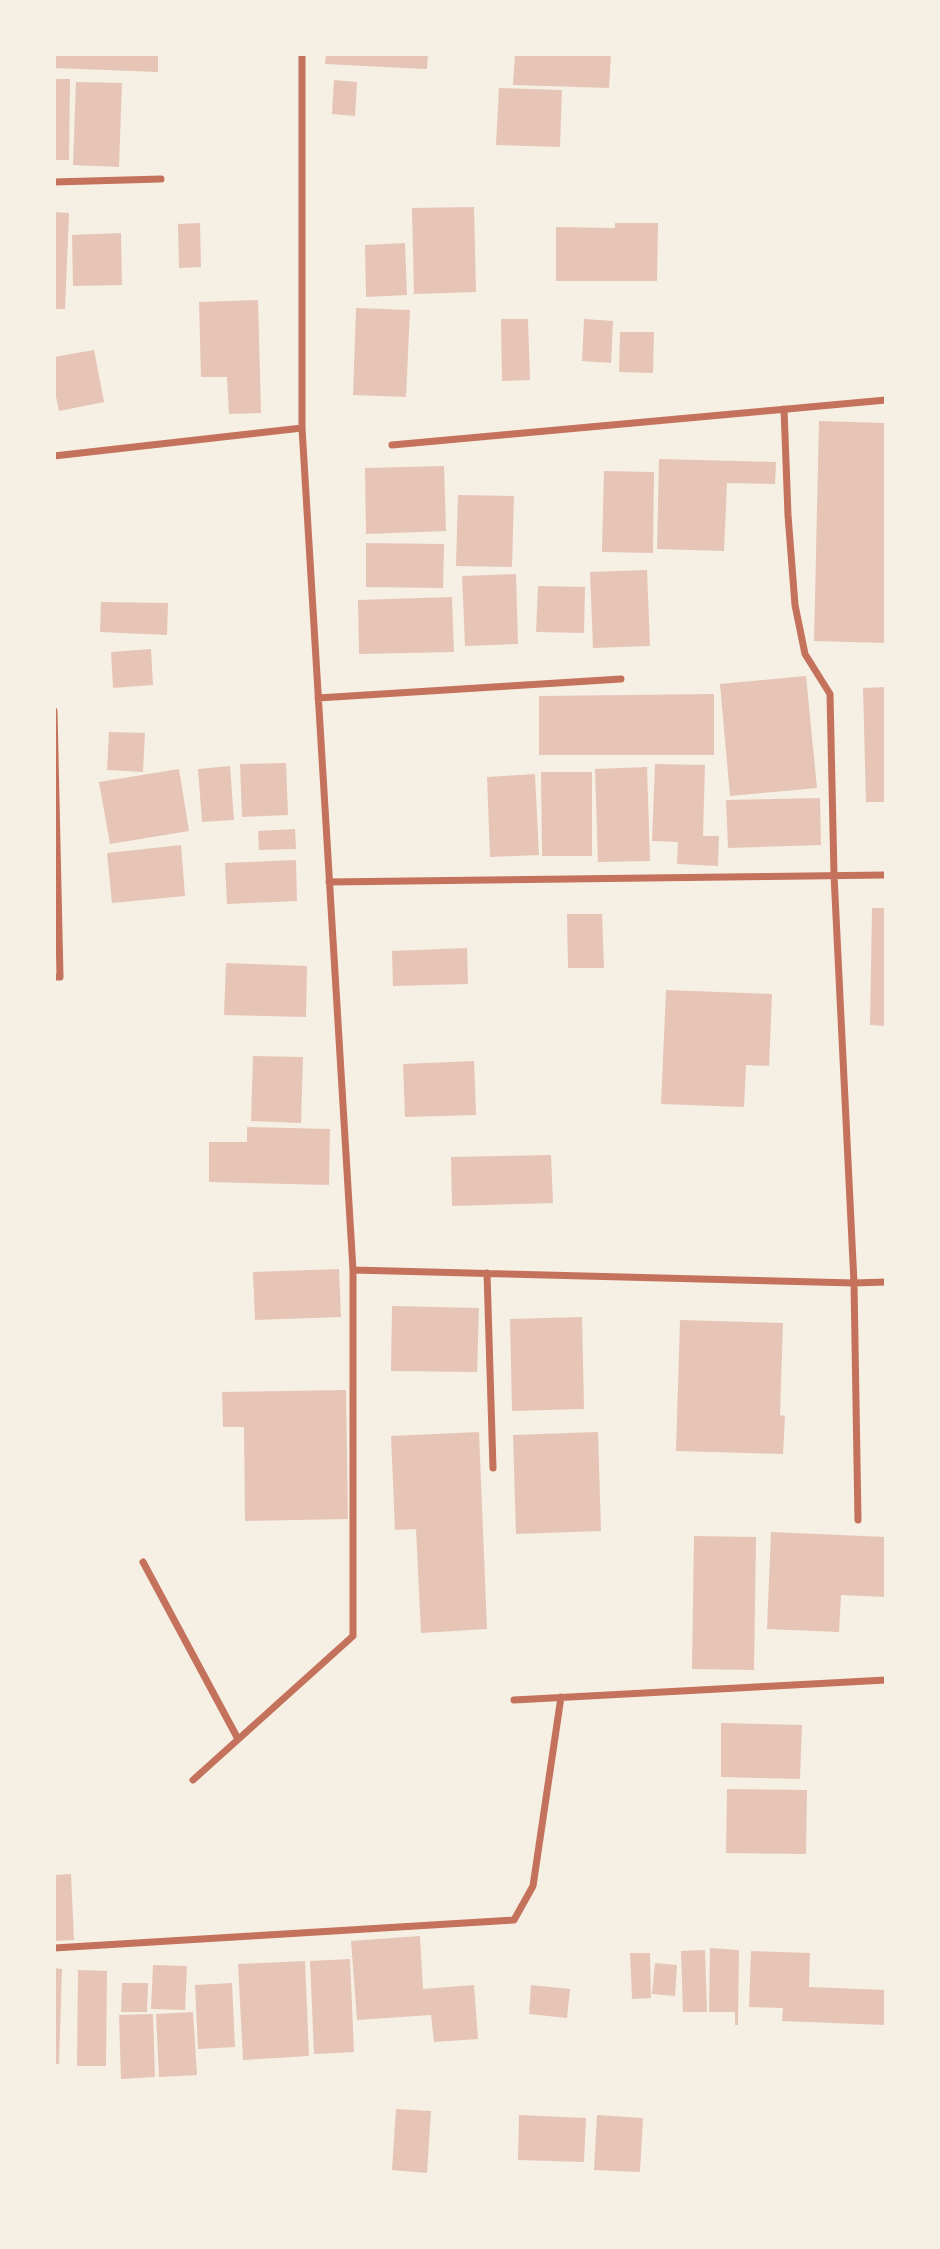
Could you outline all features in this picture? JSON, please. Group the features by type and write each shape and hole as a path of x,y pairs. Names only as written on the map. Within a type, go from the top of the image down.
{"street":[{"path":"193,1780 353,1636 353,1270 302,428 302,54"},
{"path":"54,182 161,179"},
{"path":"392,445 886,400"},
{"path":"784,409 795,605 805,654 830,694 834,875 854,1283 858,1520"},
{"path":"54,456 302,428"},
{"path":"318,698 621,679"},
{"path":"54,710 60,977 54,977"},
{"path":"329,882 886,875"},
{"path":"353,1270 886,1282"},
{"path":"486,1273 493,1468"},
{"path":"143,1562 238,1739"},
{"path":"514,1700 886,1680"},
{"path":"54,1948 514,1920 533,1886 561,1697"}],"building":[{"path":"54,54 158,54 158,72 54,68"},
{"path":"326,54 428,54 427,69 325,64"},
{"path":"515,54 611,54 609,88 513,85"},
{"path":"54,79 70,79 69,160 54,160"},
{"path":"334,80 357,82 355,116 332,114"},
{"path":"76,82 122,83 119,167 73,165"},
{"path":"499,88 562,90 560,147 496,145"},
{"path":"474,207 476,292 414,294 412,208"},
{"path":"54,212 69,213 65,309 54,309"},
{"path":"200,223 201,267 179,268 178,224"},
{"path":"615,223 658,223 657,281 556,281 556,227 615,228"},
{"path":"121,233 122,285 73,286 72,235"},
{"path":"405,243 407,295 366,297 365,245"},
{"path":"258,300 261,413 229,414 227,377 201,377 199,302"},
{"path":"356,308 410,310 406,397 353,395"},
{"path":"501,319 528,319 530,380 502,381"},
{"path":"584,319 613,321 611,363 582,361"},
{"path":"620,332 654,332 653,373 619,372"},
{"path":"94,350 104,402 59,411 54,387 54,357"},
{"path":"819,421 886,423 886,643 814,641"},
{"path":"659,459 776,462 775,484 727,483 724,551 657,549"},
{"path":"444,466 446,531 366,534 365,468"},
{"path":"604,471 654,472 653,553 602,552"},
{"path":"458,495 514,496 512,567 456,566"},
{"path":"366,543 444,544 443,588 366,587"},
{"path":"647,570 650,646 593,648 590,572"},
{"path":"516,574 518,644 465,646 462,576"},
{"path":"538,586 585,587 584,633 536,632"},
{"path":"452,597 454,652 359,654 358,600"},
{"path":"101,602 168,603 167,635 100,632"},
{"path":"151,649 153,685 113,688 111,652"},
{"path":"806,676 817,788 730,796 720,684"},
{"path":"886,687 886,802 866,802 863,688"},
{"path":"714,694 714,755 539,755 539,696"},
{"path":"109,732 145,733 143,772 107,770"},
{"path":"286,763 288,815 242,817 240,764"},
{"path":"655,764 705,765 703,836 719,836 718,866 677,864 678,842 652,841"},
{"path":"230,766 234,820 202,822 198,769"},
{"path":"647,767 650,861 598,862 595,769"},
{"path":"179,769 189,831 110,844 99,782"},
{"path":"541,772 592,772 592,856 542,856"},
{"path":"535,774 539,855 490,857 487,777"},
{"path":"820,798 821,845 728,848 726,800"},
{"path":"295,829 296,849 259,850 258,831"},
{"path":"181,845 185,896 112,903 107,853"},
{"path":"296,860 297,901 227,904 225,863"},
{"path":"872,908 886,908 886,1026 870,1025"},
{"path":"567,914 602,914 604,968 568,968"},
{"path":"467,948 468,984 393,986 392,951"},
{"path":"226,963 307,966 306,1017 224,1015"},
{"path":"666,990 772,994 769,1066 746,1065 744,1107 661,1104"},
{"path":"253,1056 303,1057 301,1123 251,1121"},
{"path":"474,1061 476,1115 405,1117 403,1064"},
{"path":"247,1127 330,1129 329,1185 209,1182 209,1142 247,1142"},
{"path":"551,1155 553,1203 452,1206 451,1157"},
{"path":"339,1269 341,1317 255,1320 253,1272"},
{"path":"392,1306 479,1308 477,1372 391,1371"},
{"path":"582,1317 584,1409 512,1411 510,1319"},
{"path":"680,1320 783,1323 780,1415 785,1416 783,1454 676,1451"},
{"path":"346,1390 348,1519 245,1521 244,1427 223,1427 222,1392"},
{"path":"479,1432 487,1629 421,1633 416,1529 395,1530 391,1436"},
{"path":"598,1432 601,1531 516,1534 513,1435"},
{"path":"771,1532 886,1537 886,1597 841,1595 839,1632 767,1629"},
{"path":"694,1536 756,1537 754,1670 692,1669"},
{"path":"721,1723 802,1725 800,1779 721,1777"},
{"path":"727,1789 807,1790 806,1854 726,1853"},
{"path":"71,1874 74,1940 54,1941 54,1875"},
{"path":"420,1936 423,1989 474,1985 478,2039 434,2042 431,2015 357,2020 351,1941"},
{"path":"710,1948 739,1950 738,2025 735,2025 735,2012 709,2012"},
{"path":"705,1950 707,2012 683,2012 681,1951"},
{"path":"751,1951 810,1953 809,1987 886,1990 885,2025 782,2021 783,2008 749,2007"},
{"path":"630,1953 650,1953 651,1998 632,1999"},
{"path":"350,1959 354,2052 314,2054 310,1961"},
{"path":"305,1961 309,2056 243,2060 238,1964"},
{"path":"655,1963 677,1965 675,1996 652,1994"},
{"path":"153,1965 187,1966 185,2010 151,2009"},
{"path":"54,1968 62,1969 59,2064 54,2064"},
{"path":"78,1970 107,1971 106,2066 77,2066"},
{"path":"122,1983 148,1983 147,2012 121,2012"},
{"path":"232,1983 235,2047 198,2049 195,1985"},
{"path":"531,1985 570,1989 567,2018 529,2014"},
{"path":"193,2012 197,2075 159,2077 156,2014"},
{"path":"153,2014 155,2077 121,2079 119,2015"},
{"path":"396,2109 431,2111 427,2173 392,2170"},
{"path":"519,2115 586,2118 584,2162 518,2160"},
{"path":"597,2115 643,2118 640,2172 594,2170"}]}
